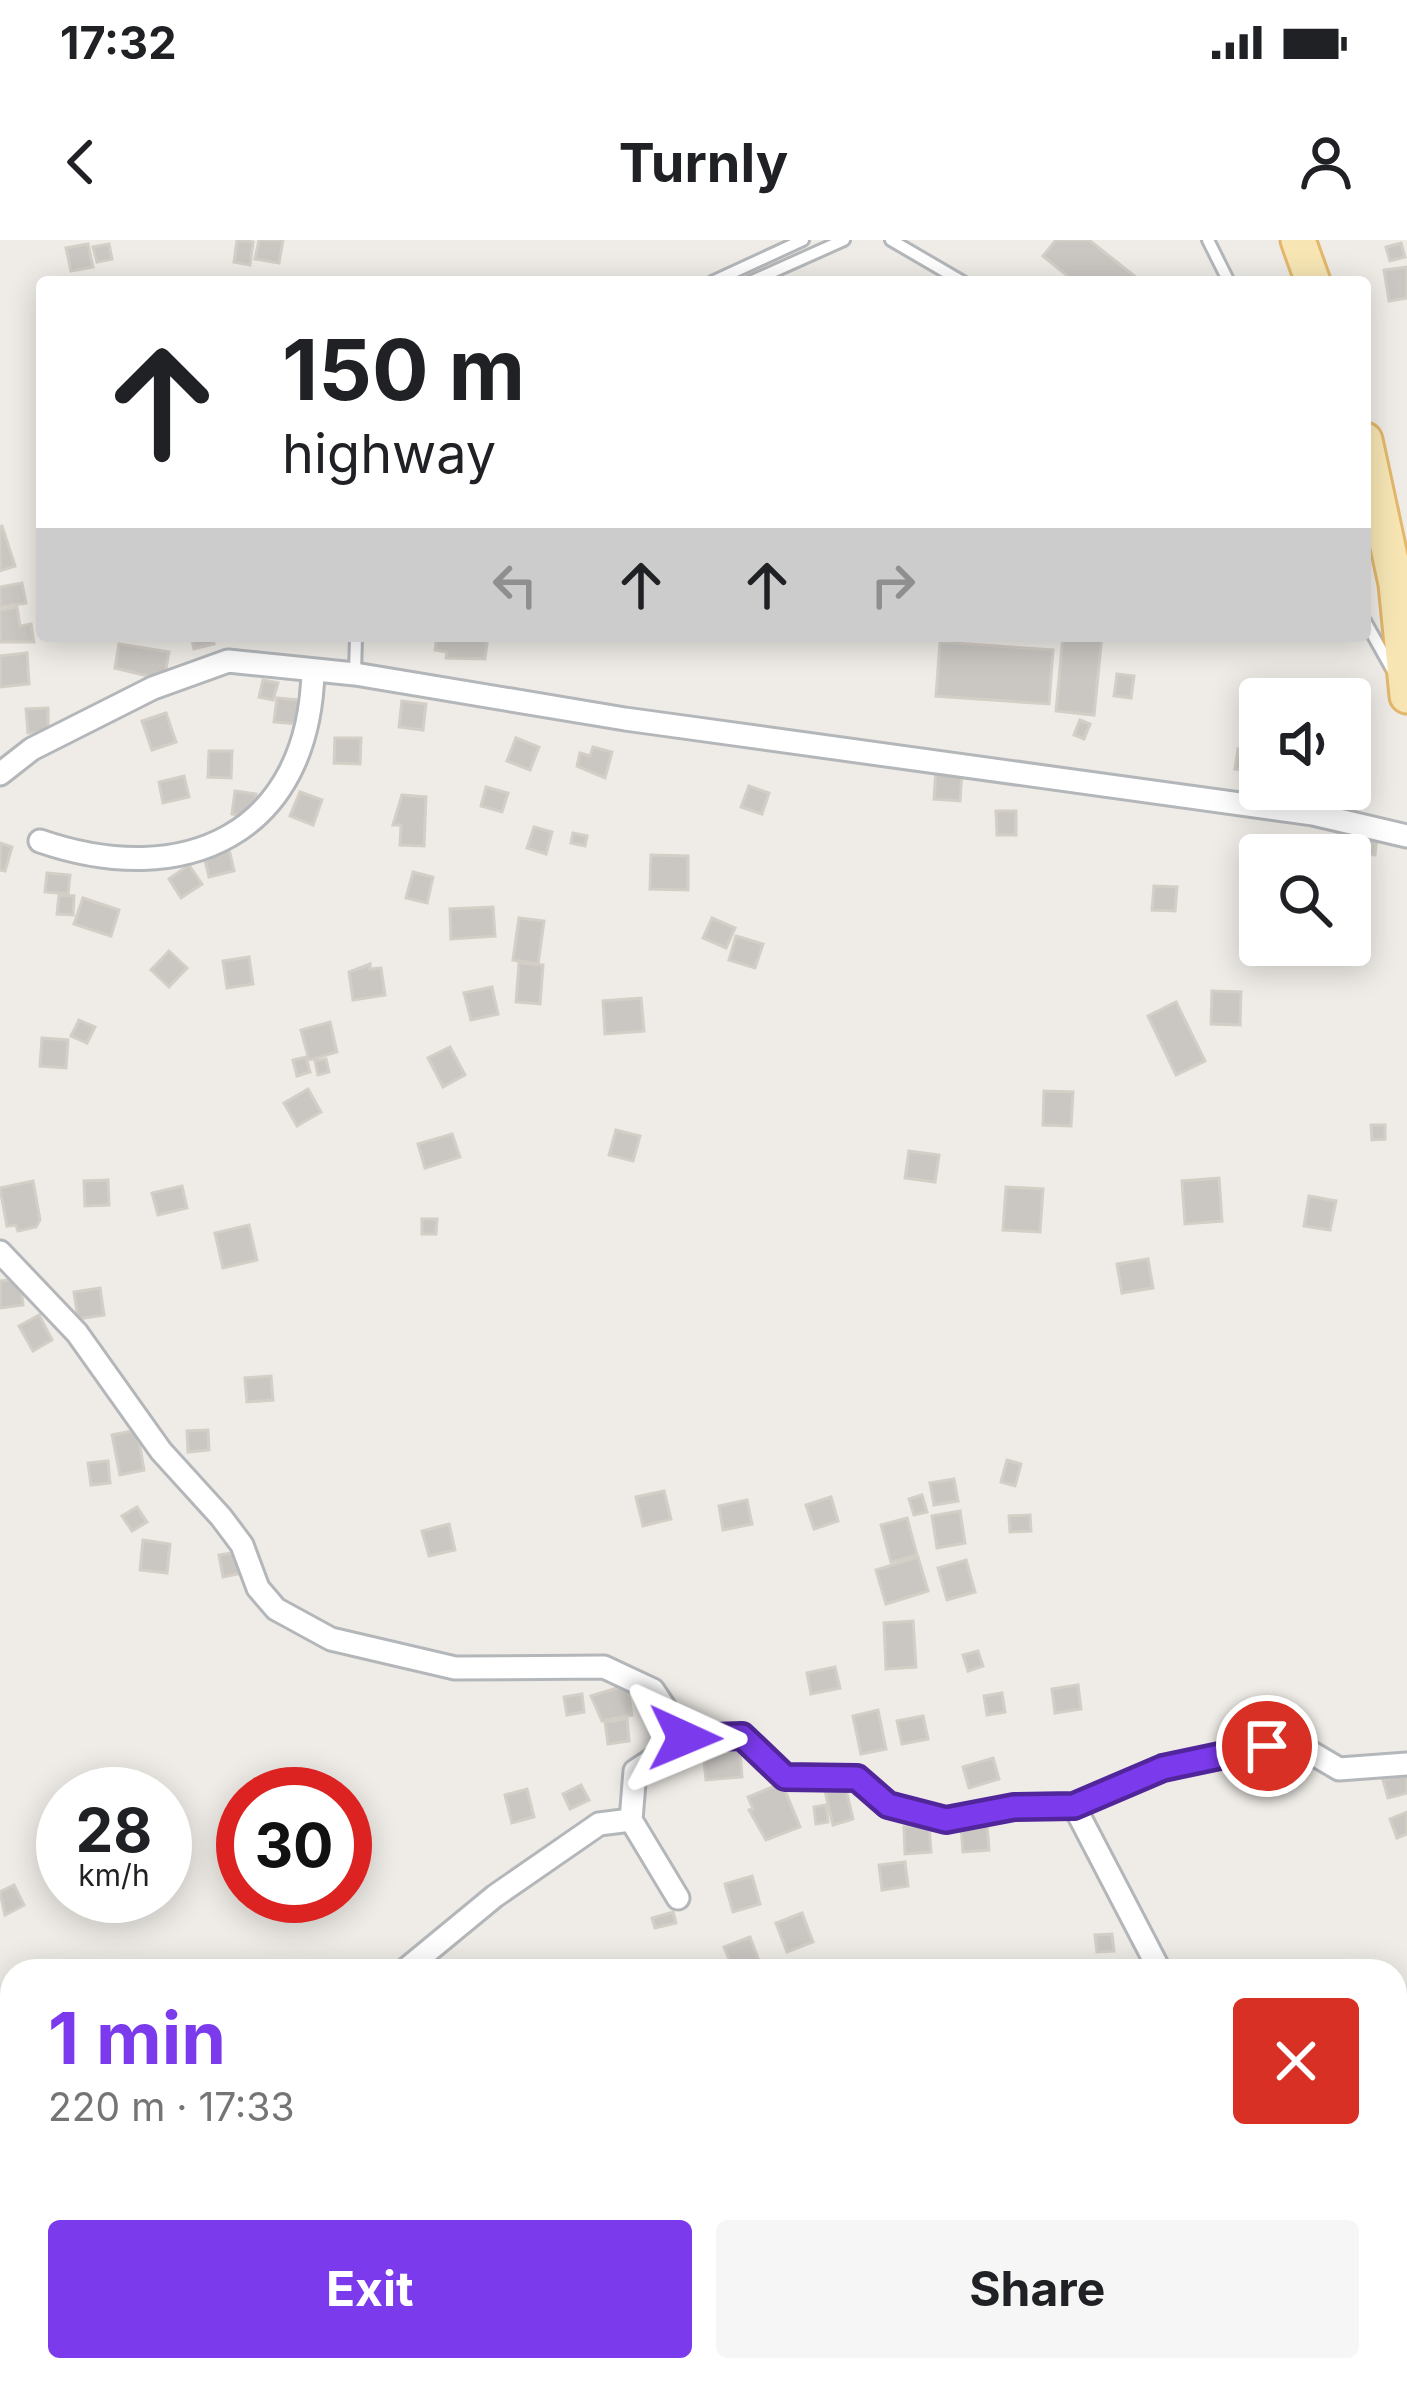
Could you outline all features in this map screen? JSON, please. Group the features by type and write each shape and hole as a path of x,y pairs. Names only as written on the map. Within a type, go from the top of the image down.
{"main road":[{"path":"1298,240 1311,276"},
{"path":"1371,468 1396,584 1407,695"}],"street":[{"path":"0,774 32,748 153,688 228,661 355,674 625,719 1312,814 1407,836"},
{"path":"40,841 73,852 158,862 213,848 249,827 266,810 312,723 313,671"},
{"path":"0,1252 77,1333 161,1451 221,1517 242,1545 258,1588 276,1609 331,1639 455,1668 604,1667 652,1690 685,1738"},
{"path":"678,1898 631,1820 635,1771 685,1738 742,1736 785,1777 857,1778 888,1805 946,1820 1014,1807 1074,1806 1163,1768 1267,1746 1300,1747 1339,1768 1407,1763"},
{"path":"1074,1806 1154,1959"},
{"path":"419,1959 495,1896 599,1824 631,1820"}],"lane":[{"path":"725,276 803,240"},
{"path":"764,276 844,240"},
{"path":"891,240 953,276"},
{"path":"1208,240 1226,276"},
{"path":"1371,632 1407,695"},
{"path":"355,674 356,642"}],"building":[{"path":"237,240 253,242 250,265 234,262"},
{"path":"259,240 283,240 279,263 255,259"},
{"path":"1056,240 1089,240 1134,276 1068,276 1043,256"},
{"path":"1401,243 1405,257 1390,261 1386,247"},
{"path":"88,244 93,267 71,271 66,248"},
{"path":"109,244 112,259 97,262 93,247"},
{"path":"1407,267 1407,298 1389,301 1384,270"},
{"path":"0,527 15,566 0,571"},
{"path":"22,583 26,603 0,607 0,587"},
{"path":"17,607 20,626 31,624 34,642 0,642 0,610"},
{"path":"192,642 214,642 214,644 194,649"},
{"path":"436,642 487,642 485,659 446,658 447,652 435,650"},
{"path":"940,642 1053,650 1049,704 936,696"},
{"path":"1062,642 1101,642 1094,715 1056,711"},
{"path":"119,644 169,652 164,680 115,668"},
{"path":"27,653 29,684 0,687 0,656"},
{"path":"1117,674 1134,676 1131,698 1114,696"},
{"path":"263,680 278,683 273,700 259,697"},
{"path":"277,698 300,700 297,724 274,722"},
{"path":"402,701 426,704 423,730 399,727"},
{"path":"48,708 48,732 28,733 26,709"},
{"path":"166,713 176,742 152,750 142,721"},
{"path":"1080,720 1090,724 1084,739 1074,735"},
{"path":"335,738 361,738 360,764 334,763"},
{"path":"516,738 539,747 530,770 507,761"},
{"path":"593,747 612,752 605,778 577,766 580,753 590,756"},
{"path":"209,751 232,751 231,778 208,777"},
{"path":"936,769 962,771 960,801 934,799"},
{"path":"184,776 189,797 163,803 159,782"},
{"path":"749,786 769,793 762,814 741,807"},
{"path":"486,787 508,793 502,812 481,806"},
{"path":"235,791 256,794 252,817 232,814"},
{"path":"300,792 322,800 313,825 290,816"},
{"path":"402,795 426,797 424,846 400,845 401,825 393,825"},
{"path":"996,811 1016,811 1016,835 997,835"},
{"path":"534,827 552,832 546,854 527,848"},
{"path":"573,833 587,836 585,846 571,843"},
{"path":"0,843 12,847 5,871 0,870"},
{"path":"229,849 234,871 209,877 204,856"},
{"path":"651,855 688,856 688,890 650,889"},
{"path":"189,865 202,884 181,898 169,879"},
{"path":"413,872 433,877 427,903 406,898"},
{"path":"47,873 70,875 68,894 45,892"},
{"path":"1154,886 1177,887 1175,911 1152,910"},
{"path":"59,895 74,896 73,915 57,914"},
{"path":"83,898 119,910 111,936 74,924"},
{"path":"493,907 495,936 451,939 450,909"},
{"path":"519,918 544,921 538,964 513,960"},
{"path":"712,918 735,928 726,948 703,938"},
{"path":"736,936 763,944 755,968 729,960"},
{"path":"169,951 187,968 169,987 151,970"},
{"path":"249,957 253,984 227,988 223,961"},
{"path":"519,963 543,965 540,1004 516,1002"},
{"path":"370,964 370,969 381,968 385,995 353,1000 349,972"},
{"path":"492,987 498,1014 471,1020 464,993"},
{"path":"1212,991 1241,992 1240,1025 1211,1024"},
{"path":"641,998 644,1031 605,1034 603,1001"},
{"path":"1176,1002 1205,1061 1176,1075 1148,1016"},
{"path":"79,1020 95,1027 87,1043 71,1036"},
{"path":"330,1022 337,1052 309,1060 301,1030"},
{"path":"42,1038 68,1040 66,1068 40,1066"},
{"path":"450,1047 465,1075 443,1087 428,1058"},
{"path":"306,1057 310,1072 297,1076 293,1060"},
{"path":"326,1059 329,1072 318,1075 315,1061"},
{"path":"308,1089 321,1112 297,1126 284,1103"},
{"path":"1044,1091 1073,1092 1071,1126 1043,1125"},
{"path":"1371,1125 1385,1125 1385,1139 1372,1140"},
{"path":"616,1130 640,1136 633,1161 609,1155"},
{"path":"452,1134 460,1157 425,1168 418,1144"},
{"path":"909,1151 939,1155 935,1182 905,1178"},
{"path":"1219,1178 1222,1221 1185,1224 1182,1181"},
{"path":"108,1180 109,1205 85,1206 84,1181"},
{"path":"33,1181 40,1220 36,1227 18,1231 16,1225 7,1226 0,1188"},
{"path":"182,1186 187,1208 158,1215 152,1193"},
{"path":"1006,1187 1043,1189 1040,1232 1003,1230"},
{"path":"1309,1196 1336,1201 1330,1230 1304,1226"},
{"path":"422,1219 437,1219 436,1234 422,1234"},
{"path":"249,1225 257,1260 223,1268 215,1233"},
{"path":"1148,1259 1153,1288 1122,1293 1117,1264"},
{"path":"20,1279 23,1305 0,1308 0,1281"},
{"path":"100,1288 104,1315 78,1319 74,1292"},
{"path":"39,1315 52,1340 33,1351 19,1326"},
{"path":"271,1376 273,1400 247,1402 245,1378"},
{"path":"137,1430 144,1470 120,1475 112,1435"},
{"path":"208,1430 209,1450 188,1452 187,1431"},
{"path":"1007,1460 1021,1464 1015,1486 1001,1482"},
{"path":"108,1461 110,1483 91,1485 88,1463"},
{"path":"954,1479 958,1501 934,1505 930,1483"},
{"path":"664,1491 671,1519 643,1526 636,1497"},
{"path":"922,1495 927,1512 914,1515 909,1499"},
{"path":"831,1497 838,1521 814,1529 806,1505"},
{"path":"747,1500 752,1524 723,1530 719,1506"},
{"path":"137,1507 147,1522 132,1531 122,1516"},
{"path":"960,1511 965,1543 937,1548 932,1516"},
{"path":"1030,1515 1031,1531 1010,1532 1009,1516"},
{"path":"907,1518 917,1555 891,1562 881,1525"},
{"path":"449,1524 455,1550 429,1556 422,1531"},
{"path":"143,1540 170,1544 167,1573 140,1570"},
{"path":"239,1552 242,1573 223,1577 219,1555"},
{"path":"918,1557 928,1591 886,1604 876,1570"},
{"path":"966,1560 975,1592 947,1600 938,1568"},
{"path":"913,1621 916,1667 886,1669 884,1623"},
{"path":"978,1651 983,1666 968,1671 963,1655"},
{"path":"835,1667 840,1688 811,1694 807,1673"},
{"path":"627,1685 632,1715 602,1721 591,1696"},
{"path":"1078,1685 1081,1709 1055,1713 1052,1689"},
{"path":"1002,1693 1005,1712 987,1715 984,1696"},
{"path":"582,1694 584,1712 567,1715 564,1697"},
{"path":"878,1710 886,1749 861,1754 853,1716"},
{"path":"923,1716 928,1739 902,1744 897,1721"},
{"path":"627,1719 629,1741 608,1744 605,1722"},
{"path":"739,1739 742,1777 706,1780 702,1742"},
{"path":"993,1758 999,1779 969,1788 963,1767"},
{"path":"1407,1773 1407,1793 1388,1798 1383,1780"},
{"path":"843,1777 853,1819 833,1825 823,1782"},
{"path":"782,1783 800,1827 766,1840 749,1810 753,1809 748,1797"},
{"path":"581,1785 589,1800 570,1809 563,1794"},
{"path":"527,1789 534,1817 512,1823 505,1795"},
{"path":"826,1805 828,1822 816,1824 814,1807"},
{"path":"1407,1812 1407,1834 1397,1838 1390,1819"},
{"path":"987,1824 989,1850 963,1852 961,1826"},
{"path":"929,1825 931,1852 905,1854 904,1827"},
{"path":"905,1862 908,1886 882,1890 879,1865"},
{"path":"752,1876 760,1904 733,1912 725,1884"},
{"path":"14,1885 24,1905 5,1915 0,1892"},
{"path":"673,1912 676,1923 655,1928 652,1918"},
{"path":"802,1913 813,1942 787,1952 776,1923"},
{"path":"1112,1934 1114,1951 1097,1952 1095,1935"},
{"path":"750,1937 758,1959 729,1959 724,1947"}],"route":[{"path":"685,1738 742,1736 785,1777 857,1778 888,1805 946,1820 1014,1807 1074,1806 1163,1768 1267,1746"}]}
